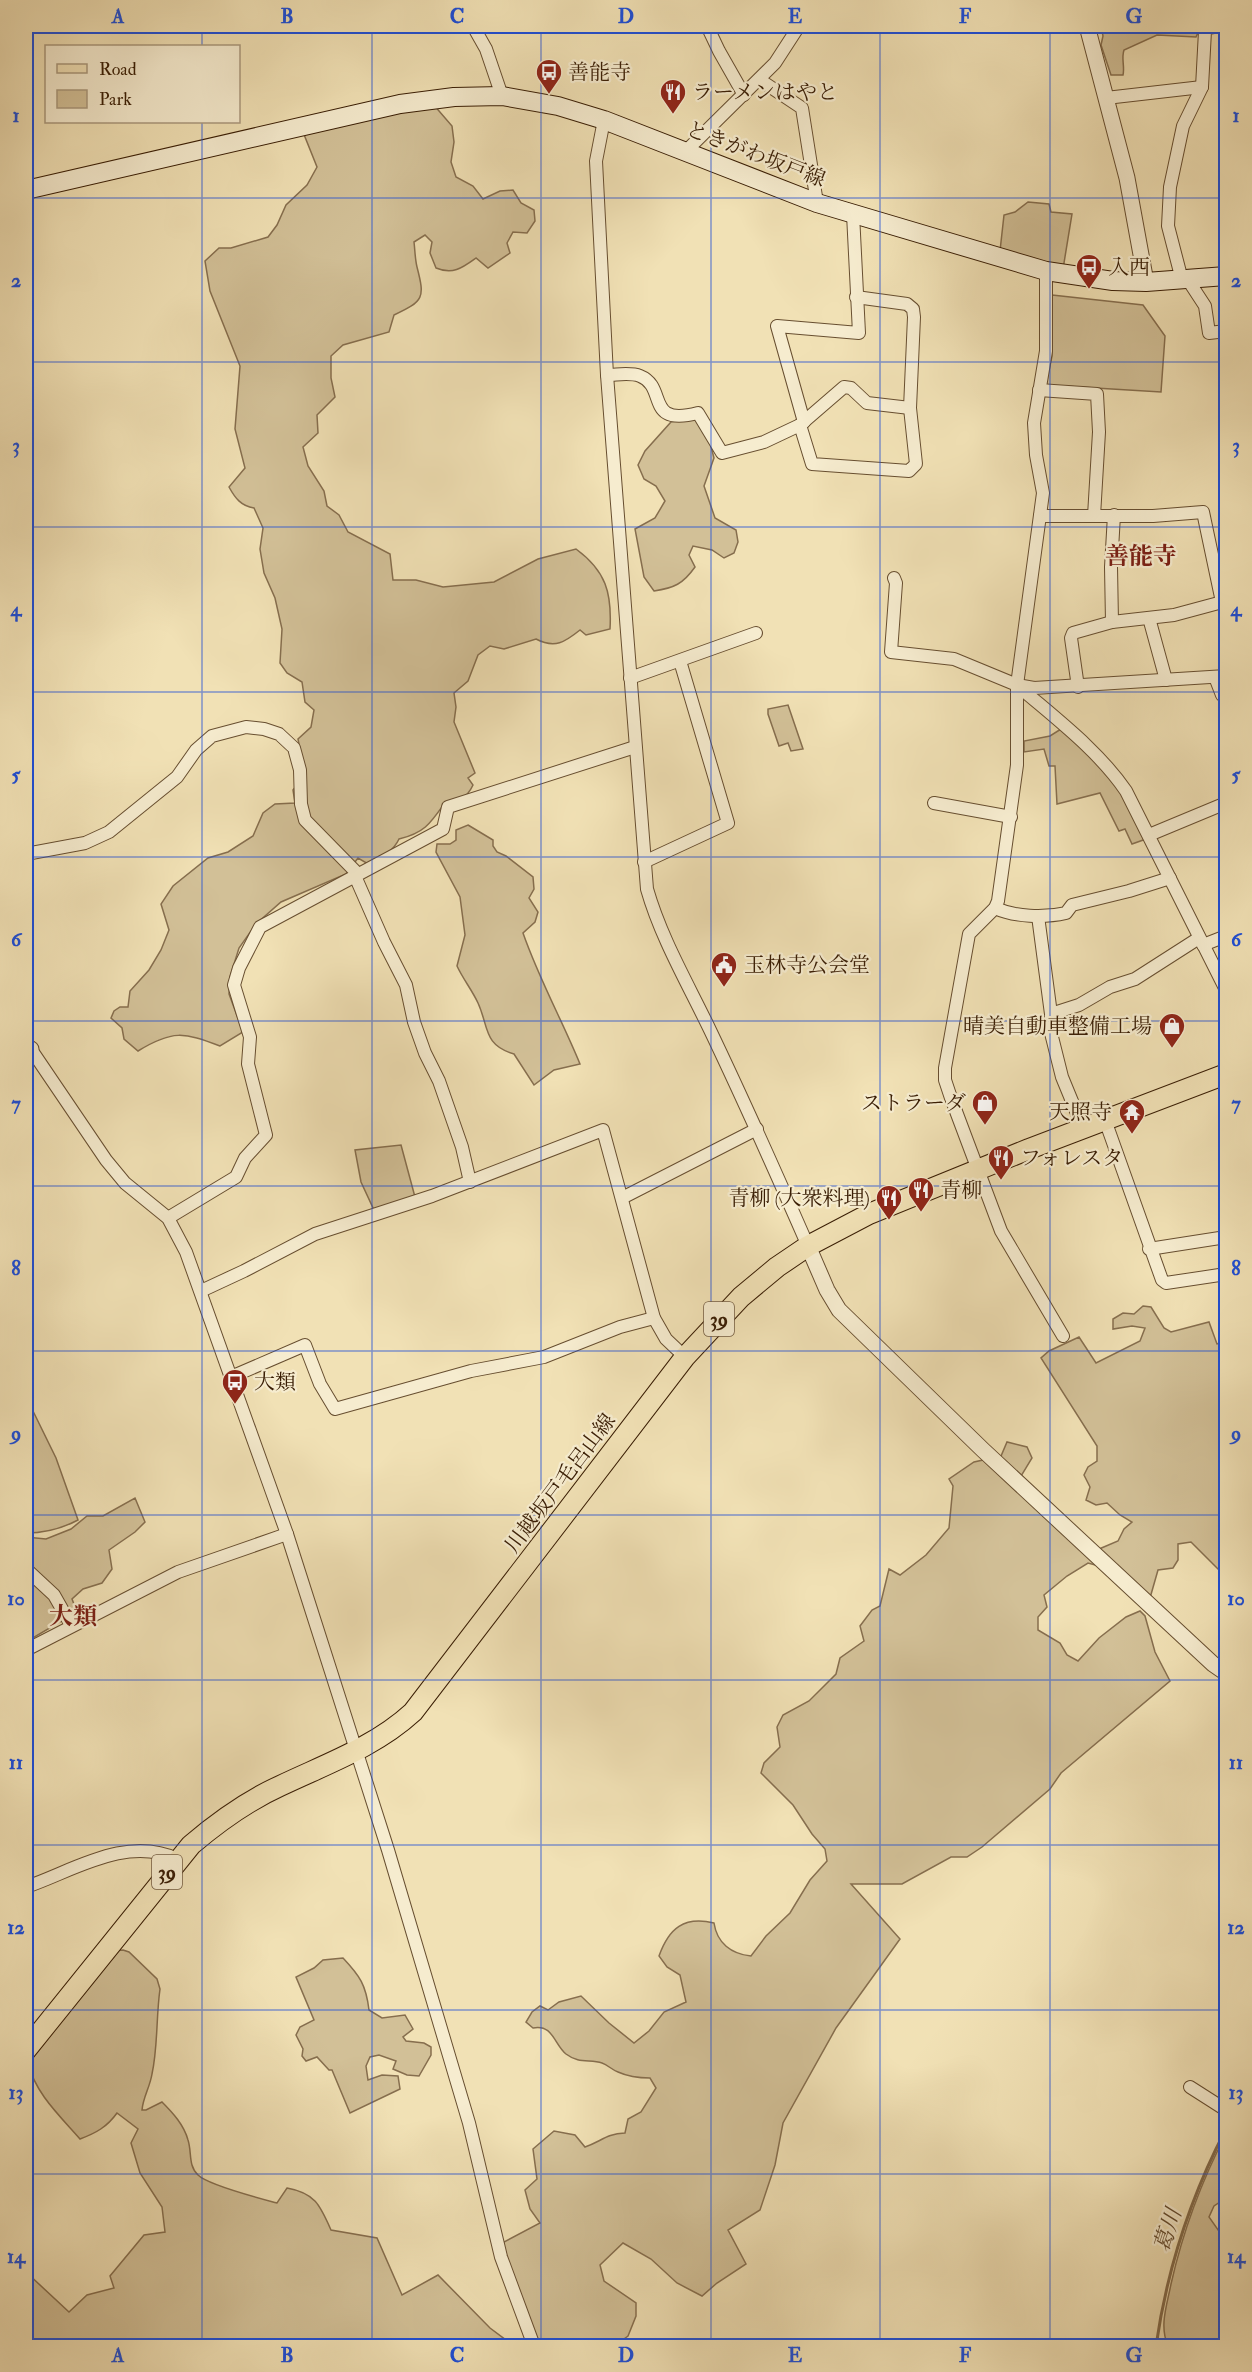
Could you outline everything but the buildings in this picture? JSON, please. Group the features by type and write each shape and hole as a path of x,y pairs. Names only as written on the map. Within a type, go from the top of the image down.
{"main road":[{"name":"ときがわ坂戸線","path":"26,190 378,109 454,96 502,96 558,106 604,120 817,203 1046,271 1082,278 1146,282 1227,276"},
{"name":"川越坂戸毛呂山線","path":"26,2050 177,1859 213,1826 245,1804 277,1787 356,1752 390,1731 421,1703 685,1357 741,1297 777,1267 808,1246 868,1214 1083,1128 1227,1074"}],"street":[{"path":"473,26 486,49 502,96"},
{"path":"686,151 775,63 799,26"},
{"path":"1087,26 1127,178 1146,282"},
{"path":"1219,26 1208,28 1205,31 1202,87 1183,126 1170,187 1168,226 1185,280 1205,306 1209,333 1227,331"},
{"path":"709,30 718,51 744,95"},
{"path":"759,80 802,108 817,203"},
{"path":"1106,98 1202,87"},
{"path":"604,120 596,161 607,375 644,862 652,905 758,1129 827,1290 839,1310 983,1450 1213,1664 1227,1673"},
{"path":"853,214 856,297 859,333 777,326 812,464 909,471 916,464 910,408 913,309 907,304 856,297"},
{"path":"1046,271 1046,351 1034,423 1036,455 1043,493 1017,685 1017,765 1011,816 998,901 995,908 969,934 945,1068 945,1080 976,1170 1007,1242 1063,1336"},
{"path":"607,375 640,376 650,383 661,408 670,416 680,417 698,413 722,453 764,442 802,424 838,390 848,386 867,403 910,408"},
{"path":"1039,390 1097,394 1099,432 1094,516"},
{"path":"1040,516 1153,516 1203,512 1224,602 1174,615 1112,622 1073,633 1071,638 1078,687"},
{"path":"1112,622 1111,567 1114,515"},
{"path":"894,578 896,583 891,652 954,659 1017,685 1034,688 1078,687 1221,676 1222,695 1227,698"},
{"path":"1149,618 1166,680"},
{"path":"630,678 756,633"},
{"path":"644,862 728,823 680,661"},
{"path":"1017,685 1072,732 1116,776 1149,835 1227,990"},
{"path":"26,854 85,843 109,832 177,777 196,750 212,736 246,727 279,734 294,748 300,770 301,804 305,820 355,871 355,876 384,942 406,985 414,1022 425,1053 439,1081 462,1147 470,1182"},
{"path":"168,1218 236,1177 245,1158 266,1135 248,1064 250,1037 234,985 239,968 260,927 443,829 448,807 635,747"},
{"path":"934,803 1011,816"},
{"path":"1149,835 1227,803"},
{"path":"995,908 1005,912 1053,916 1066,913 1072,905 1170,878"},
{"path":"1038,916 1051,1014 1051,1033 1062,1077 1083,1128"},
{"path":"1051,1014 1079,1005 1110,987 1135,979 1201,941 1227,936"},
{"path":"27,1048 118,1176 168,1218 186,1252 287,1534 388,1850 469,2123 501,2257 534,2346"},
{"path":"1105,1120 1149,1249 1162,1280 1166,1283 1227,1274"},
{"path":"622,1198 758,1129"},
{"path":"201,1291 315,1234 470,1182 603,1130 654,1318 666,1339 685,1357"},
{"path":"1149,1249 1227,1237"},
{"path":"231,1377 305,1345 320,1384 335,1409 471,1371 544,1357 620,1327 654,1318"},
{"path":"26,1650 178,1572 287,1534"},
{"path":"26,1569 54,1595 71,1625"},
{"path":"26,1887 52,1878 92,1859 112,1855 134,1852 163,1853 177,1859"},
{"path":"1190,2087 1227,2110"}],"green space":[{"path":"1101,26 1201,26 1196,37 1157,35 1124,50 1123,75 1111,75 1101,45 1103,36"},
{"path":"433,104 452,126 454,142 451,162 456,177 473,186 483,199 500,191 513,190 521,203 534,210 535,221 527,233 513,232 507,243 510,253 488,268 476,258 452,271 436,268 430,253 432,242 425,235 414,242 421,286 420,297 417,302 394,315 389,332 343,345 331,356 331,378 335,397 317,415 318,433 303,447 308,466 324,491 327,506 339,515 348,532 390,554 393,580 416,580 443,587 494,582 538,559 576,549 594,566 605,584 610,604 610,629 586,635 580,630 564,641 554,644 536,639 504,649 490,646 478,655 468,681 454,693 456,707 454,722 475,773 468,778 473,785 468,793 458,801 444,804 426,827 415,834 399,839 390,851 382,856 368,864 358,858 346,874 281,902 256,924 239,948 230,977 229,994 243,1032 220,1046 197,1038 178,1035 160,1039 138,1051 124,1039 122,1028 111,1018 114,1011 120,1007 128,1007 130,991 149,970 161,950 169,930 161,904 173,886 208,858 228,852 253,836 263,813 275,804 295,803 293,790 305,775 298,739 311,727 314,710 305,702 302,682 287,673 280,663 282,629 275,598 264,573 260,549 263,528 254,508 239,501 229,487 245,468 235,429 240,366 210,291 205,261 219,248 231,248 268,237 277,225 286,205 307,185 317,167 303,132"},
{"path":"1028,202 1049,204 1051,212 1072,214 1063,269 1000,251 1004,215 1015,212"},
{"path":"1052,295 1143,305 1165,336 1161,392 1046,385 1052,356"},
{"path":"696,418 708,435 714,458 704,486 715,518 736,530 738,542 734,553 724,558 712,550 693,546 689,555 695,567 691,573 678,584 654,591 644,577 635,529 655,518 665,501 656,486 644,479 638,465 645,451 671,422"},
{"path":"788,705 803,749 791,751 788,743 779,746 768,714 768,709"},
{"path":"1061,729 1109,775 1121,792 1146,839 1132,844 1125,829 1119,831 1100,793 1057,804 1055,766 1049,766 1044,749 1024,752 1024,741 1050,736"},
{"path":"468,825 493,840 493,846 497,852 506,856 533,877 534,889 529,898 538,912 535,922 523,933 580,1064 554,1070 534,1085 514,1054 497,1046 488,1034 478,1003 457,966 465,935 460,897 436,852 437,844 450,844 456,840 456,830"},
{"path":"401,1145 415,1197 374,1210 361,1182 355,1150"},
{"path":"1143,1306 1151,1307 1164,1328 1171,1332 1209,1322 1217,1344 1226,1342 1226,1577 1191,1542 1178,1544 1178,1560 1173,1568 1158,1570 1150,1598 1099,1566 1088,1563 1067,1576 1044,1595 1047,1607 1038,1617 1038,1630 1060,1643 1067,1655 1078,1661 1099,1638 1126,1617 1140,1611 1145,1616 1155,1652 1170,1681 1061,1773 1050,1789 967,1857 951,1857 902,1884 851,1884 900,1939 836,2028 783,2123 775,2165 760,2210 728,2230 746,2264 702,2296 677,2283 651,2259 623,2243 600,2265 604,2281 636,2303 636,2316 628,2336 614,2346 537,2346 502,2243 540,2223 530,2209 525,2190 537,2179 533,2149 554,2131 575,2135 585,2147 608,2136 625,2133 628,2119 641,2112 656,2088 650,2078 630,2076 602,2063 571,2057 562,2050 549,2032 545,2029 533,2028 526,2022 532,2012 540,2006 548,2010 559,2002 581,1996 634,2043 649,2031 664,2012 686,2002 680,1975 667,1967 659,1956 668,1938 679,1926 694,1921 714,1923 718,1936 726,1946 737,1953 751,1956 766,1936 790,1913 810,1880 827,1861 825,1849 793,1805 761,1773 764,1763 780,1747 777,1727 783,1715 809,1701 836,1674 840,1658 864,1641 860,1626 872,1610 880,1606 889,1569 900,1575 926,1555 949,1528 953,1486 949,1479 974,1462 1001,1456 1007,1442 1027,1447 1032,1458 1021,1476 1099,1549 1118,1541 1124,1529 1132,1522 1107,1503 1096,1505 1086,1500 1090,1487 1084,1475 1088,1467 1097,1461 1097,1446 1041,1358 1049,1351 1079,1337 1096,1363 1140,1341 1145,1328 1132,1326 1113,1329 1113,1319 1123,1313 1134,1314"},
{"path":"26,1407 32,1409 56,1458 78,1520 53,1530 33,1533 26,1533"},
{"path":"135,1498 145,1522 109,1550 112,1569 102,1583 83,1589 72,1599 77,1612 26,1642 26,1537 46,1539 71,1529 87,1516 103,1516"},
{"path":"114,1951 129,1952 157,1979 160,1989 154,2064 142,2110 162,2102 174,2115 186,2135 191,2163 198,2175 223,2187 277,2203 287,2188 304,2193 320,2207 331,2230 377,2238 402,2295 438,2275 490,2328 514,2346 26,2346 26,2272 69,2312 87,2295 114,2288 110,2276 144,2235 165,2232 162,2207 140,2173 131,2143 138,2129 117,2113 101,2129 80,2139 42,2094 28,2063"},
{"path":"343,1958 361,1981 369,2010 382,2018 405,2015 413,2029 403,2037 406,2041 424,2043 431,2047 431,2055 419,2076 407,2075 393,2069 396,2061 379,2055 370,2057 366,2066 368,2080 382,2075 398,2076 400,2089 350,2113 332,2070 329,2070 317,2057 306,2061 302,2056 303,2049 296,2035 300,2027 314,2020 296,1977 314,1968 323,1960"},
{"path":"1226,2134 1226,2198 1214,2206 1209,2217 1221,2234 1226,2261 1222,2283 1226,2290 1226,2330 1221,2346 1168,2346 1164,2331 1165,2315 1176,2264 1194,2207"}],"waterway":[{"name":"葛川","path":"1156,2346 1173,2262 1182,2234 1201,2181 1226,2129"}],"place":[{"name":"善能寺","path":"549,95"},
{"name":"ラーメンはやと","path":"673,115"},
{"name":"入西","path":"1089,290"},
{"name":"玉林寺公会堂","path":"724,988"},
{"name":"晴美自動車整備工場","path":"1172,1049"},
{"name":"ストラーダ","path":"985,1126"},
{"name":"天照寺","path":"1132,1135"},
{"name":"フォレスタ","path":"1001,1181"},
{"name":"青柳","path":"921,1213"},
{"name":"青柳 (大衆料理)","path":"889,1221"},
{"name":"大類","path":"235,1405"}],"district":[{"name":"善能寺","path":"1141,556"},
{"name":"大類","path":"73,1616"}]}
